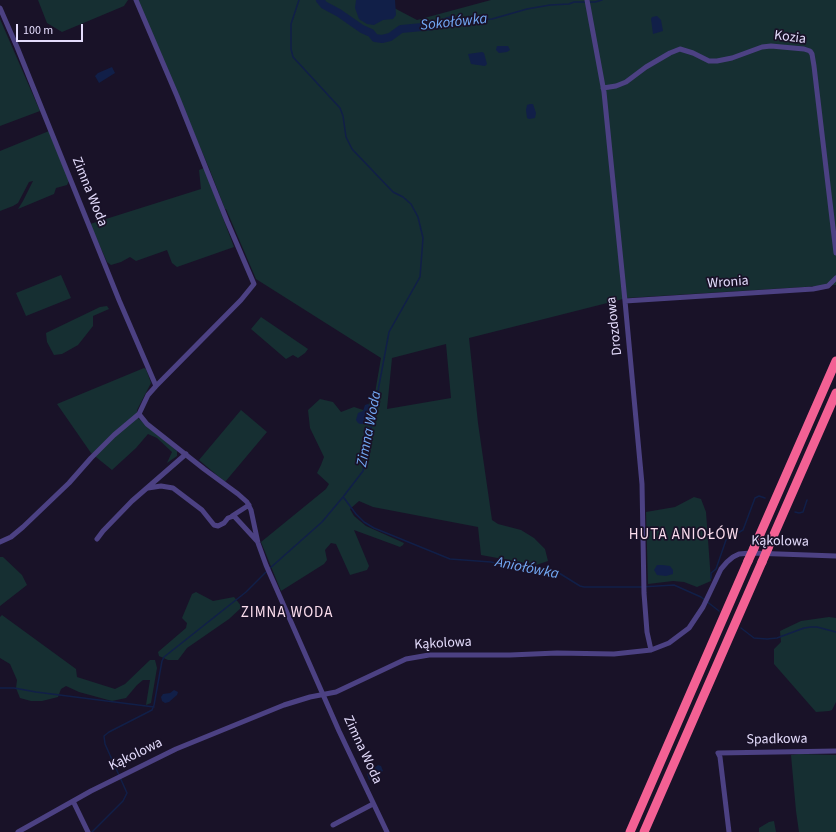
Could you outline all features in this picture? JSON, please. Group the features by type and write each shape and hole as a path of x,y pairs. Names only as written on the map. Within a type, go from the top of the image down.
{"highway":[{"path":"630,832 836,361"},
{"path":"644,832 836,393"}],"street":[{"path":"0,542 11,537 23,527 69,484 91,458 114,435 139,414 148,395 241,300 254,284 136,0"},
{"name":"Drozdowa","path":"588,2 603,88 625,301 642,484 644,587 647,632 651,650"},
{"name":"Zimna Woda","path":"0,8 119,300 156,386"},
{"name":"Kozia","path":"603,88 612,87 626,82 646,67 680,49 709,62 732,58 762,47 771,46 804,49 810,51 814,66 836,253"},
{"name":"Wronia","path":"625,301 813,290 822,288 832,283 836,278"},
{"path":"139,414 147,424 238,494 248,505 253,518 259,544"},
{"path":"97,539 129,503 186,454"},
{"path":"148,488 161,486 173,488 202,510 214,525 218,526 248,505"},
{"path":"232,516 236,517 259,544"},
{"name":"Zimna Woda","path":"259,544 270,574 387,832"},
{"name":"Kąkolowa","path":"18,832 120,776 176,749 303,699 336,692 406,659 420,655 557,653 614,654 651,650 669,643 689,628 703,607 722,569 727,562 739,554 751,553 836,556"},
{"name":"Spadkowa","path":"729,832 720,757 718,753 836,751"},
{"path":"73,801 88,832"},
{"path":"333,825 373,804"}],"green space":[{"path":"38,0 128,0 124,6 62,32 47,23"},
{"path":"137,0 379,0 417,20 491,0 836,0 836,285 627,298 469,338 478,423 492,520 498,524 521,530 534,538 545,549 548,561 536,565 481,555 478,527 373,507 359,501 350,509 354,516 366,526 404,543 403,545 400,547 354,530 369,566 367,570 350,575 336,544 331,543 325,550 327,560 324,564 281,591 261,542 326,489 329,484 317,473 324,457 310,428 308,410 320,399 333,402 341,412 354,407 366,411 372,395 375,393 381,358 256,279 225,209","holes":["446,344 451,398 387,409 392,358"]},
{"path":"0,19 40,111 0,126"},
{"path":"49,131 69,181 67,185 56,188 54,194 18,209 33,181 29,182 18,203 0,211 0,151"},
{"path":"204,168 234,247 177,267 172,263 167,250 136,261 130,257 111,265 107,262 90,224 201,189 199,170"},
{"path":"61,275 71,298 26,316 16,293"},
{"path":"107,306 109,309 93,316 93,326 78,345 62,354 54,355 47,342 46,333 100,307"},
{"path":"261,317 308,349 298,358 293,355 286,359 251,329"},
{"path":"144,368 146,369 151,383 137,410 138,418 177,451 177,456 167,463 172,452 157,438 148,434 136,448 112,470 91,453 57,404"},
{"path":"241,410 267,432 225,482 199,460"},
{"path":"694,497 701,499 706,512 711,581 697,587 684,582 673,581 648,584 646,512 675,507"},
{"path":"0,557 3,557 22,575 27,585 0,606"},
{"path":"196,592 213,601 234,597 242,607 229,619 187,648 178,660 168,660 159,656 158,652 186,628 187,623 182,618 192,594"},
{"path":"2,615 76,669 77,677 115,689 125,684 150,660 155,660 157,668 151,703 146,705 150,680 143,680 126,698 112,701 79,692 66,686 61,689 58,697 42,701 31,701 20,698 16,688 17,680 10,664 0,658 0,617"},
{"path":"829,617 836,618 836,702 832,710 816,712 774,664 774,649 781,642 780,631 801,621"},
{"path":"791,755 836,755 836,832 799,832"},
{"path":"774,821 776,832 759,832 759,828 769,822"}],"water":[{"path":"356,0 395,0 396,15 393,19 383,20 374,25 367,24 359,19 355,8"},
{"path":"657,16 661,20 663,31 653,34 651,19 652,17"},
{"path":"497,46 508,46 510,50 499,53 496,50"},
{"path":"484,53 487,64 485,66 471,64 468,54"},
{"path":"112,67 115,73 99,83 95,76 98,73"},
{"path":"533,104 536,113 535,118 529,119 527,118 526,110 527,105"},
{"path":"368,404 370,408 363,424 360,424 356,420 358,413 363,411 365,405"},
{"path":"657,565 670,566 673,570 673,574 666,576 657,575 654,570"},
{"path":"174,690 178,692 177,695 169,702 165,703 162,701 161,697 163,694 170,693"},
{"path":"378,765 381,766 383,771 369,780 367,774"}],"waterway":[{"name":"Zimna Woda","path":"269,569 322,522 363,471 389,332 420,277 423,238 418,217 411,204 403,197 393,192 352,149 346,137 343,116 340,108 293,57 291,49 291,24 299,0"},
{"name":"Sokołówka","path":"320,0 324,5 371,33 375,38 382,39 390,37 401,29 433,26 451,20 456,21"},
{"name":"Sokołówka","path":"456,21 492,19 527,9 550,5 569,4 574,2 595,2 602,0"},
{"path":"736,534 743,530 755,498 759,496 765,498"},
{"name":"Aniołówka","path":"344,498 356,514 364,522 374,528 450,559 491,562 533,573 559,573 584,587 641,587 674,585 701,597 719,611"},
{"path":"795,512 803,512 807,500"},
{"path":"711,578 711,573 716,569 728,538"},
{"name":"Zimna Woda","path":"92,832 123,801 127,793 105,744 104,736 152,710 164,657 246,592 266,572"},
{"name":"Aniołówka","path":"741,628 754,638 767,639 777,638 804,628 811,627 836,632"},
{"path":"0,688 14,688 154,707"}],"district":[{"name":"HUTA ANIOŁÓW","path":"684,536"},
{"name":"ZIMNA WODA","path":"287,614"}]}
